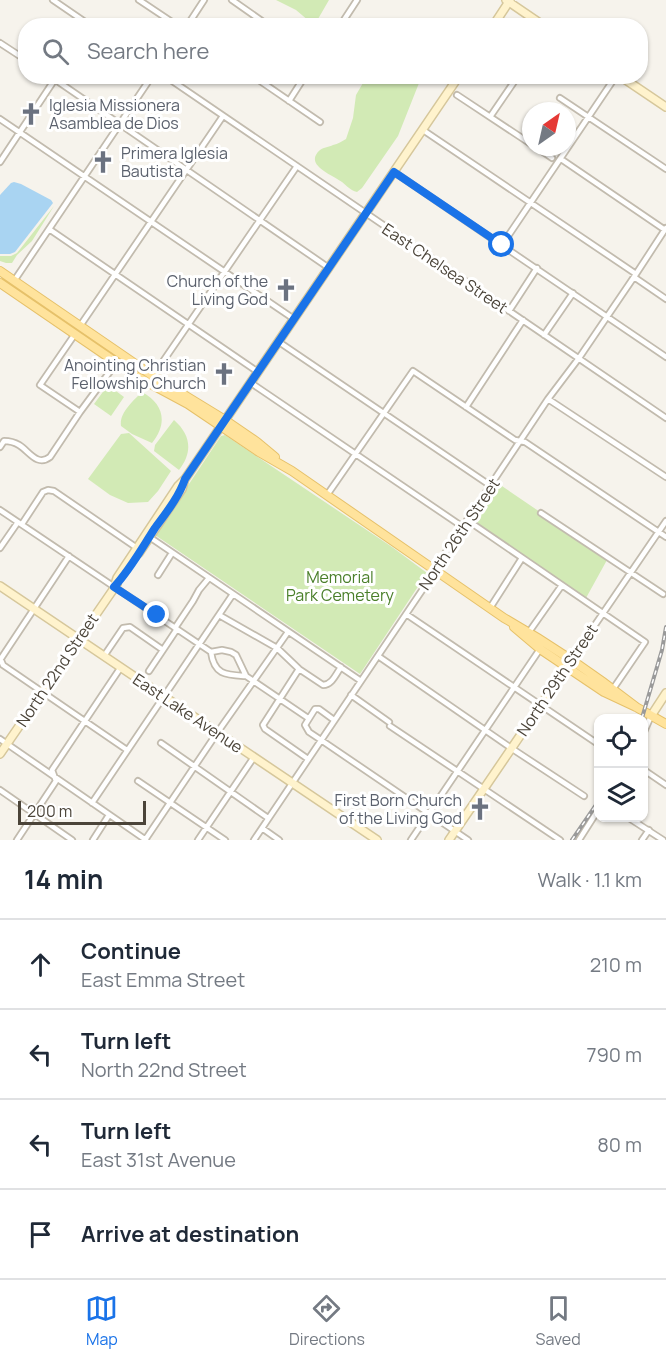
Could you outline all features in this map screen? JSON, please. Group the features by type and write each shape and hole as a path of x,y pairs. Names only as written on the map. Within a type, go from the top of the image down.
{"main road":[{"path":"498,18 508,1 532,18"},
{"name":"North 22nd Street","path":"0,754 3,742 42,692 120,580 147,536 182,489 185,479 454,84"},
{"path":"630,84 666,107"},
{"path":"0,271 102,341 119,359"},
{"path":"0,283 75,334 257,442 292,471 504,618 529,632 604,692 636,706"},
{"path":"75,334 84,332 102,341"},
{"name":"East Lake Avenue","path":"0,586 377,840"},
{"path":"504,618 540,649 613,689 666,724"},
{"name":"North 29th Street","path":"449,840 569,664"},
{"path":"651,716 666,693"}],"street":[{"path":"53,0 79,18"},
{"path":"139,0 166,18"},
{"path":"192,18 204,0"},
{"path":"232,0 258,18"},
{"path":"345,18 357,0"},
{"path":"0,43 18,55"},
{"path":"0,162 52,84"},
{"path":"64,84 330,268"},
{"path":"14,281 147,84"},
{"name":"East Chelsea Street","path":"177,84 666,418"},
{"path":"265,84 320,122"},
{"path":"289,101 300,84"},
{"path":"490,117 511,84"},
{"path":"502,245 612,84"},
{"path":"457,95 522,138"},
{"path":"560,98 666,170"},
{"path":"80,326 223,116"},
{"path":"0,119 294,319"},
{"path":"423,130 532,203 666,299"},
{"path":"561,159 665,229"},
{"path":"151,380 297,166"},
{"path":"394,172 666,357"},
{"path":"49,229 258,372"},
{"name":"North 26th Street","path":"254,840 548,399 663,238 665,229"},
{"path":"509,311 537,268"},
{"path":"544,335 573,293"},
{"path":"466,407 523,320"},
{"path":"75,334 40,385 80,412"},
{"path":"279,342 491,486"},
{"path":"0,447 4,441 12,441 36,459 45,461 119,359"},
{"path":"327,495 413,370 515,440 525,442 666,537"},
{"path":"251,383 463,527"},
{"path":"548,399 666,477"},
{"path":"0,548 43,492 48,490 54,491 139,549"},
{"path":"0,510 210,652 214,664 220,671 229,675 246,676 308,718"},
{"path":"542,513 663,594"},
{"path":"467,520 645,642 613,689"},
{"name":"North 29th Street","path":"569,664 666,521"},
{"path":"147,536 361,681"},
{"path":"158,575 172,553"},
{"path":"69,556 0,659 3,665 127,750"},
{"path":"490,608 522,558"},
{"path":"149,671 199,590 209,578"},
{"path":"529,632 562,585"},
{"path":"92,803 233,594"},
{"path":"406,614 594,741"},
{"path":"219,615 277,648 299,669 323,685 330,682 340,667"},
{"path":"104,656 126,627 130,627 163,650"},
{"path":"3,742 145,840 288,632"},
{"path":"411,840 540,649"},
{"path":"210,652 222,650 231,652 236,656 246,676"},
{"path":"378,656 584,796"},
{"path":"17,840 56,782 52,770 120,668"},
{"path":"299,669 263,727 308,759"},
{"path":"351,695 458,772 560,840"},
{"path":"334,720 316,709 313,710 305,725 306,729 321,741 468,840"},
{"path":"648,723 651,716"},
{"path":"161,744 268,818"},
{"path":"198,840 254,757"},
{"path":"648,773 666,785"},
{"path":"138,781 225,840"},
{"path":"0,790 72,840"},
{"path":"93,840 109,815"},
{"path":"579,840 594,816"},
{"path":"636,822 663,840"},
{"path":"262,828 279,840"},
{"path":"642,840 649,830"}],"green space":[{"path":"276,0 329,0 319,18 305,18 296,10"},
{"path":"362,84 419,84 398,136 357,192 321,169 315,160 320,150 346,139 353,118 356,95"},
{"path":"54,206 32,241 12,263 0,261 0,256 11,256 17,253"},
{"path":"108,385 124,397 111,416 94,404"},
{"path":"142,392 155,402 161,414 160,428 152,443 121,426 124,412"},
{"path":"174,420 184,432 188,444 187,457 179,470 154,451 155,445"},
{"path":"129,433 171,471 148,502 128,503 110,495 88,479 121,434"},
{"name":"Memorial Park Cemetery","path":"225,435 427,573 360,674 155,535 221,436"},
{"path":"496,482 607,560 586,598 470,519"}],"water":[{"path":"14,182 53,203 15,252 0,254 0,195"}],"railway":[{"path":"643,714 662,650 666,627"},
{"path":"572,840 594,808"}],"place":[{"name":"Iglesia Missionera Asamblea de Dios","path":"31,114"},
{"name":"Primera Iglesia Bautista","path":"103,162"},
{"name":"Church of the Living God","path":"286,290"},
{"name":"Anointing Christian Fellowship Church","path":"224,374"},
{"name":"First Born Church of the Living God","path":"480,809"}],"route":[{"path":"157,615 114,587 394,172 502,245"}]}
